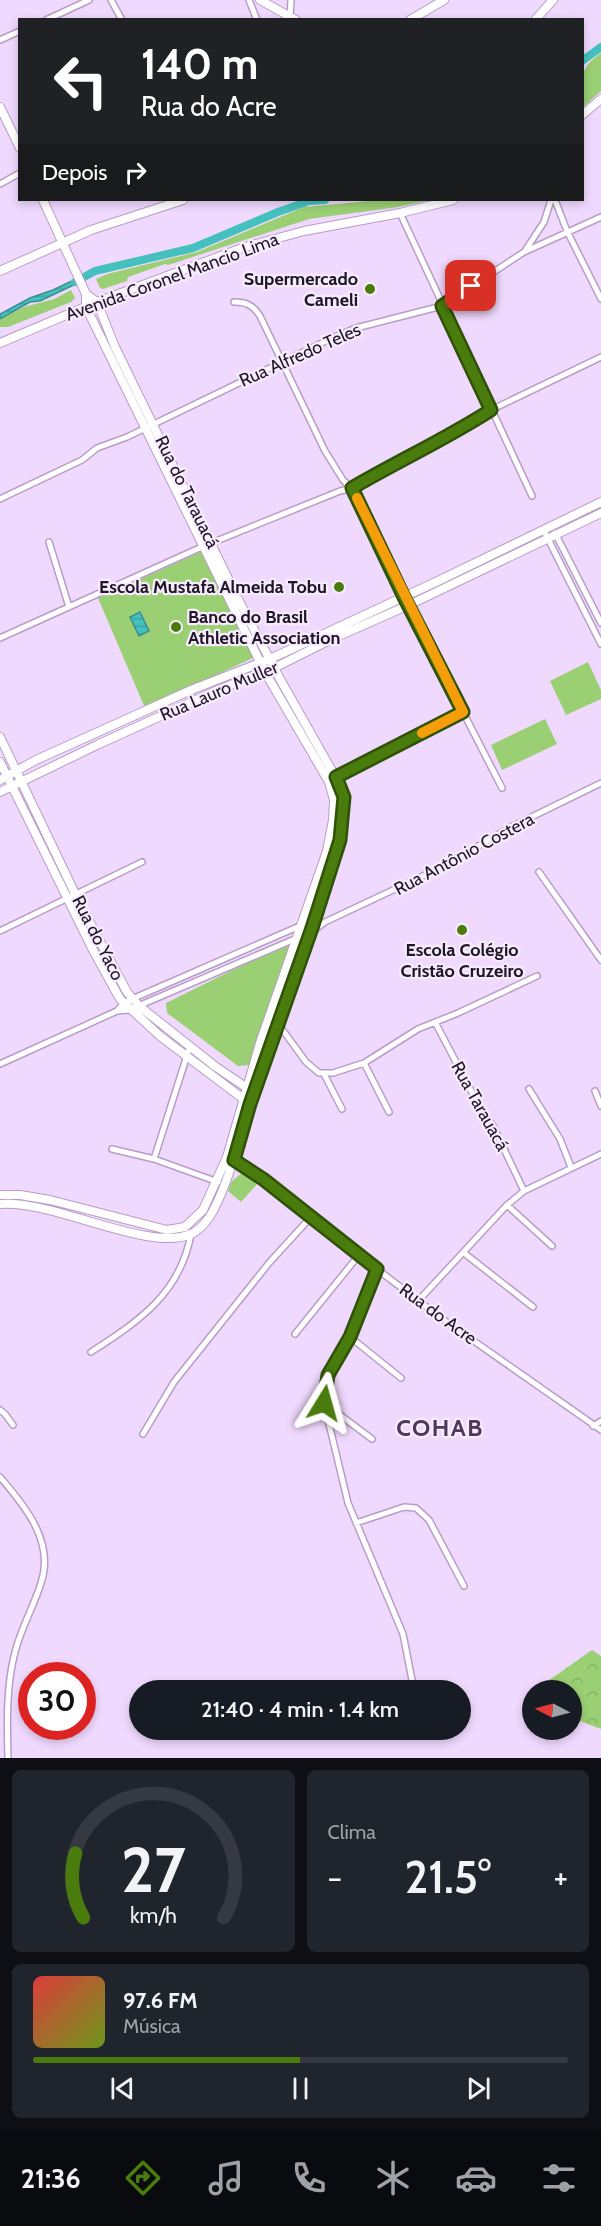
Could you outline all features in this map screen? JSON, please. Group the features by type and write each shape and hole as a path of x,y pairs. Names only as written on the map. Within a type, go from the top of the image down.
{"main road":[{"path":"260,0 293,18"},
{"path":"413,18 444,0"},
{"path":"537,18 554,0"},
{"path":"584,113 601,99"},
{"path":"0,107 18,144"},
{"path":"43,201 86,294 86,307"},
{"path":"0,271 99,227 180,201"},
{"name":"Avenida Coronel Mancio Lima","path":"0,343 97,302 245,247 304,231 449,201"},
{"path":"86,294 97,302"},
{"name":"Rua do Tarauacá","path":"97,302 115,347 153,423 265,672 286,710 344,797 337,852 278,1023 250,1090"},
{"name":"Rua do Tarauacá","path":"86,307 145,428 332,779 333,820 327,851 271,1014 250,1090"},
{"name":"Rua Lauro Muller","path":"0,792 99,744 218,690 274,668 334,638 409,605 550,533 601,502"},
{"name":"Rua Lauro Muller","path":"3,778 36,760 191,690 261,663 404,597 601,513"},
{"path":"286,710 294,705"},
{"name":"Rua do Yaco","path":"0,737 22,782 110,985 126,1007 246,1101"},
{"name":"Rua do Yaco","path":"0,762 3,778 12,787 72,897 132,999 250,1090"},
{"path":"0,1204 31,1206 149,1236 173,1238 191,1234 199,1229 212,1213 225,1184 250,1090"},
{"path":"0,1196 30,1197 154,1228 176,1230 190,1223 203,1210 216,1181 231,1159"},
{"path":"65,1215 68,1206"}],"street":[{"path":"57,17 89,0"},
{"path":"111,0 121,18"},
{"path":"249,0 256,18"},
{"path":"291,0 293,18"},
{"path":"0,40 18,32"},
{"path":"0,184 18,174"},
{"path":"553,201 601,298"},
{"path":"524,252 544,222 553,201"},
{"path":"399,213 532,496"},
{"name":"Rua Alfredo Teles","path":"0,499 82,460 97,448 145,428 282,361 356,328 442,306 524,252 601,217"},
{"path":"234,302 244,303 256,310 324,451 343,480 352,488 404,597 502,788"},
{"path":"0,638 207,544 352,488 411,454 449,436 491,410 601,357"},
{"path":"550,533 601,622"},
{"path":"550,533 601,644"},
{"path":"48,542 69,607"},
{"path":"332,779 463,712"},
{"name":"Rua Antônio Costera","path":"0,1064 126,1007 139,1006 309,934 326,922 444,866 513,826 601,783"},
{"path":"0,931 142,862"},
{"path":"539,872 601,959"},
{"name":"Rua Antônio Costera","path":"126,1007 132,999 302,925 326,922"},
{"path":"261,943 265,951"},
{"path":"190,974 194,982"},
{"path":"271,1014 306,1062 319,1073 333,1073 364,1063 389,1049 404,1036 537,976"},
{"name":"Rua Tarauacá","path":"435,1022 478,1104 493,1126 524,1191"},
{"path":"154,1160 190,1046"},
{"path":"364,1063 388,1112"},
{"path":"324,1074 342,1108"},
{"path":"529,1089 560,1139 571,1167"},
{"path":"595,1091 601,1106"},
{"path":"112,1149 154,1160 225,1184"},
{"path":"419,1300 507,1205 524,1191 601,1154"},
{"name":"Rua do Acre","path":"231,1159 263,1179 359,1256 601,1431"},
{"path":"507,1205 552,1245"},
{"path":"143,1434 174,1382 269,1263 310,1218"},
{"path":"91,1352 142,1316 167,1291 179,1274 188,1253 191,1234"},
{"path":"464,1253 533,1307"},
{"path":"296,1335 359,1256"},
{"path":"377,1269 350,1337 328,1375 324,1403 341,1479 356,1523 403,1634 412,1680"},
{"path":"350,1337 401,1378"},
{"path":"324,1403 372,1439"},
{"path":"0,1410 13,1425"},
{"path":"593,1426 601,1421"},
{"path":"0,1477 40,1532 46,1563 42,1582 14,1652 9,1695 8,1758"},
{"path":"356,1523 404,1507 416,1508 429,1520 465,1586"}],"green space":[{"path":"601,53 601,91 584,106 584,71"},
{"path":"369,201 425,201 309,219 168,265 165,264 103,289 100,288 96,279 107,274 197,252 304,207"},
{"path":"71,290 75,298 71,302 8,327 0,327 0,319 24,307 54,299"},
{"name":"Banco do Brasil Athletic Association","path":"205,550 257,656 145,708 98,598"},
{"path":"588,662 601,690 601,699 566,715 550,681"},
{"path":"545,719 557,744 502,770 491,745"},
{"path":"283,945 290,947 249,1065 238,1066 167,1013 166,1003"},
{"path":"242,1173 246,1173 258,1183 241,1202 228,1191 232,1181"},
{"path":"592,1650 601,1656 601,1729 582,1722 582,1680 549,1680"}],"shaded area":[{"path":"74,280 76,284 40,301 30,302 0,319 0,314 30,298"},
{"path":"140,612 149,631 139,636 130,617"}],"waterway":[{"path":"584,60 601,47"},
{"path":"75,282 95,271 193,248 309,201"}],"slow traffic":[{"path":"357,498 404,597 463,712 422,733"}],"place":[{"name":"Supermercado Cameli","path":"370,289"},
{"name":"Escola Mustafa Almeida Tobu","path":"339,587"},
{"name":"Banco do Brasil Athletic Association","path":"176,627"},
{"name":"Escola Colégio Cristão Cruzeiro","path":"462,930"}],"district":[{"name":"COHAB","path":"440,1427"}],"route":[{"path":"324,1403 328,1375 350,1337 377,1269 263,1179 234,1160 250,1104 337,852 344,797 336,777 463,712 404,597 352,488 419,450 449,436 491,410 442,306 471,286"}]}
